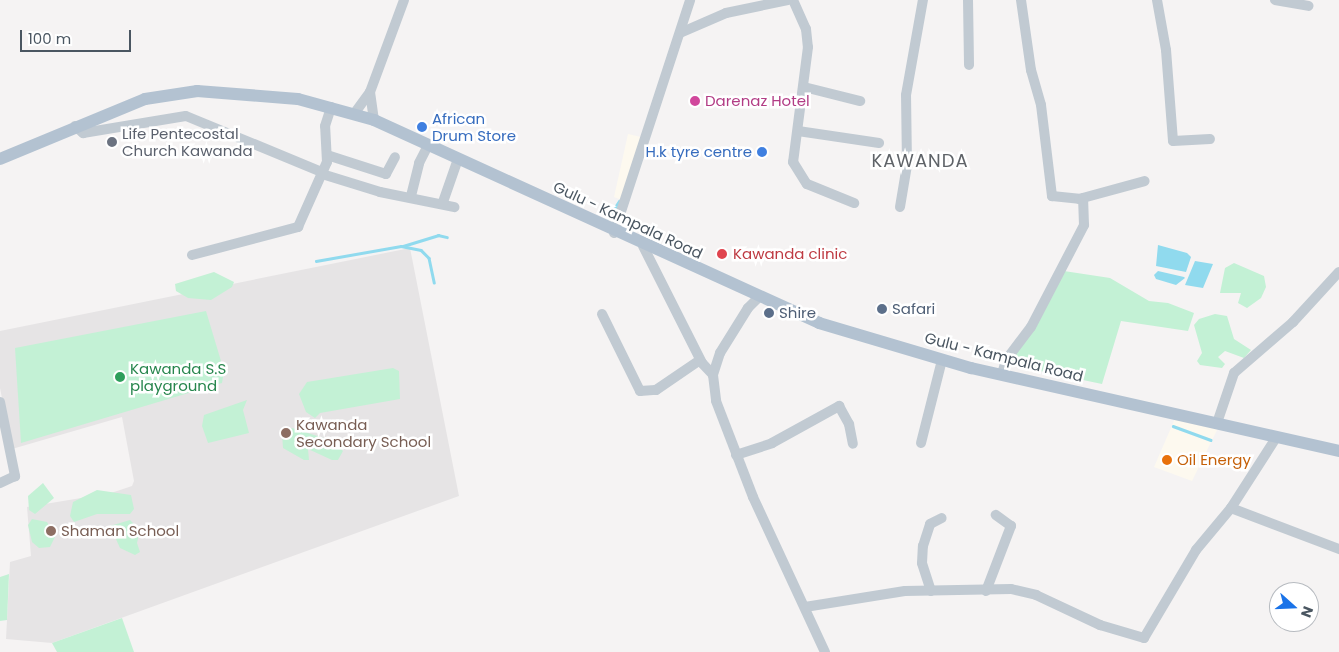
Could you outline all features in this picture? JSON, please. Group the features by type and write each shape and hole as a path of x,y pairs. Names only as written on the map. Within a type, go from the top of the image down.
{"main road":[{"name":"Gulu - Kampala Road","path":"0,159 75,126 145,99 197,91 252,93 331,107 374,120 614,233 819,323 942,360 1339,451"}],"street":[{"path":"354,114 370,92 404,0"},
{"path":"614,233 690,0"},
{"path":"680,32 726,13 788,0"},
{"path":"793,0 807,38 804,87 798,131 792,157 800,176 821,193 854,204"},
{"path":"900,207 907,165 906,95 923,0"},
{"path":"968,0 968,65"},
{"path":"1021,0 1030,70 1041,105 1050,191 1058,199 1083,198 1145,181"},
{"path":"1157,0 1168,74 1173,141 1210,139"},
{"path":"1275,0 1308,6"},
{"path":"804,87 860,101"},
{"path":"370,92 374,120"},
{"path":"192,255 298,228 322,173 327,155 325,126 331,107"},
{"path":"75,126 83,133 186,116 322,173 380,192 443,202 454,207"},
{"path":"798,131 879,143"},
{"path":"411,196 419,163 428,145"},
{"path":"327,155 386,174 395,157"},
{"path":"443,202 458,159"},
{"path":"1002,374 1006,360 1031,327 1084,225 1083,198"},
{"path":"643,246 700,360 713,375"},
{"path":"1216,423 1234,373 1293,322 1339,272"},
{"path":"759,297 726,342 713,375 716,401 736,455 825,652"},
{"path":"602,314 640,391 656,390 700,360"},
{"path":"921,443 942,360"},
{"path":"0,402 15,476 0,483"},
{"path":"736,455 772,443 839,406 849,424 853,444"},
{"path":"805,607 869,596 1011,589 1036,594 1100,625 1144,638 1196,550 1231,508 1276,438"},
{"path":"1231,508 1339,549"},
{"path":"986,591 1011,526 996,515"},
{"path":"931,592 922,563 923,546 930,524 942,518"}],"shaded area":[{"path":"628,134 641,137 622,200 614,197"},
{"name":"Kawanda Secondary School","path":"410,248 459,496 52,643 6,639 10,562 31,556 27,507 111,493 132,486 134,481 122,417 12,449 0,388 0,331"},
{"path":"1177,414 1219,426 1192,481 1154,467"}],"green space":[{"path":"1234,263 1264,276 1266,287 1261,298 1247,308 1238,303 1241,293 1220,293 1225,268"},
{"path":"1064,271 1110,278 1149,301 1168,303 1194,313 1188,331 1121,321 1102,384 1007,364"},
{"path":"214,272 234,282 232,287 211,300 188,298 176,291 175,284"},
{"name":"Kawanda S.S playground","path":"206,311 224,371 222,383 21,443 15,348"},
{"path":"1215,314 1227,316 1234,339 1251,350 1244,358 1225,351 1218,357 1225,364 1222,368 1200,365 1197,361 1202,353 1194,325 1199,319"},
{"path":"393,368 399,371 400,399 320,413 315,418 306,412 299,394 307,382"},
{"path":"247,400 243,410 249,433 208,443 202,426 204,415"},
{"path":"292,428 333,441 343,451 338,460 332,460 308,449 309,460 304,460 283,448 282,433"},
{"path":"43,483 54,498 35,514 29,510 28,496"},
{"path":"97,490 131,495 134,509 130,514 97,514 74,522 70,516 73,502"},
{"path":"32,519 47,522 55,537 50,547 39,548 32,542 28,525"},
{"path":"130,520 140,530 137,543 140,552 135,555 120,548 110,526"},
{"path":"9,574 7,620 0,621 0,577"},
{"path":"122,618 134,652 57,652 52,643"}],"water":[{"path":"1158,245 1187,253 1191,257 1186,272 1156,266"},
{"path":"1195,261 1213,264 1203,288 1185,285"},
{"path":"1158,271 1185,278 1176,285 1156,279 1154,275"}],"waterway":[{"path":"608,218 619,201"},
{"path":"403,246 438,235 447,237"},
{"path":"316,261 401,246 421,250 429,258 434,282"},
{"path":"1173,426 1211,440"}],"place":[{"name":"Darenaz Hotel","path":"695,101"},
{"name":"African Drum Store","path":"422,127"},
{"name":"Life Pentecostal Church Kawanda","path":"112,142"},
{"name":"H.k tyre centre","path":"762,152"},
{"name":"Kawanda clinic","path":"722,254"},
{"name":"Safari","path":"882,309"},
{"name":"Shire","path":"769,313"},
{"name":"Kawanda S.S playground","path":"120,377"},
{"name":"Kawanda Secondary School","path":"286,433"},
{"name":"Oil Energy","path":"1167,460"},
{"name":"Shaman School","path":"51,531"}],"district":[{"name":"KAWANDA","path":"920,161"}]}
